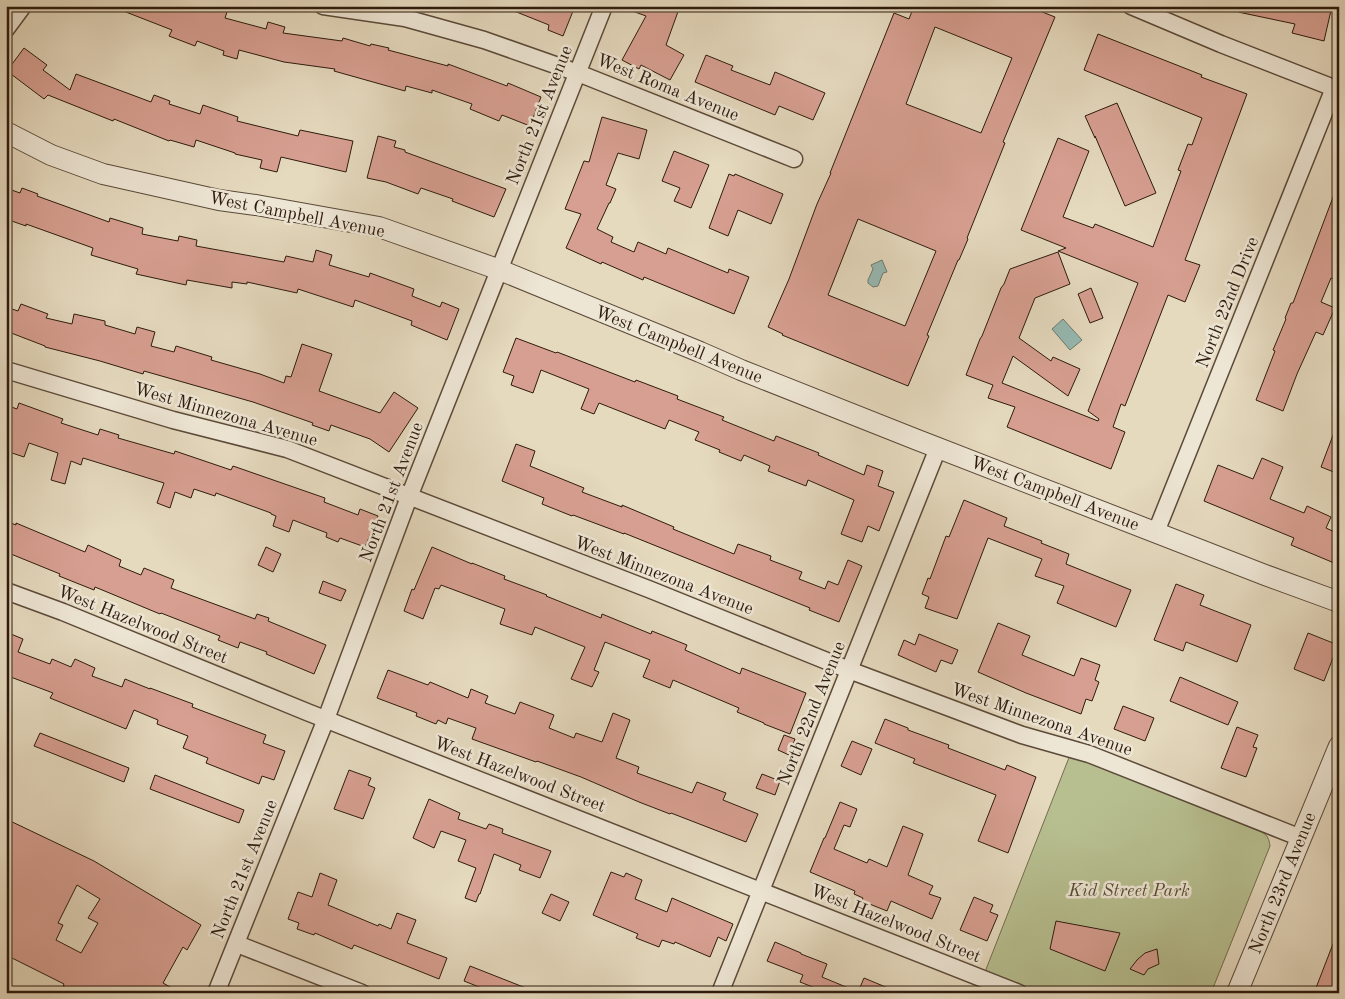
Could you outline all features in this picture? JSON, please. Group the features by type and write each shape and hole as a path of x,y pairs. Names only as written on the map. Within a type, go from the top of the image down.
{"street":[{"path":"6,30 23,6"},
{"name":"West Roma Avenue","path":"323,6 405,18 484,40 578,73 794,159"},
{"name":"North 21st Avenue","path":"216,993 326,719 409,497 604,6"},
{"path":"1131,6 1336,89"},
{"name":"North 22nd Drive","path":"1156,532 1336,89"},
{"name":"West Campbell Avenue","path":"6,132 51,155 103,174 219,200 379,227 500,270 741,370 938,448 1339,602"},
{"name":"West Minnezona Avenue","path":"6,370 173,420 287,449 651,590 849,670 1022,735 1089,754 1301,838"},
{"name":"North 22nd Avenue","path":"720,993 938,448"},
{"name":"West Hazelwood Street","path":"6,591 63,612 326,719 1019,993"},
{"name":"North 23rd Avenue","path":"1237,993 1339,746"},
{"path":"236,944 362,993"}],"green space":[{"name":"Kid Street Park","path":"1070,755 1262,832 1268,838 1270,846 1211,993 1025,993 983,977"}],"water":[{"path":"882,260 887,272 883,273 878,286 873,287 868,283 873,269 871,265"},
{"path":"1063,319 1082,340 1070,350 1052,329"}],"building":[{"path":"113,6 210,6 227,12 225,18 266,29 268,22 285,27 283,33 342,41 343,38 370,46 371,44 389,48 388,50 448,66 448,64 507,86 508,83 541,97 530,126 502,115 499,121 470,109 472,104 432,90 432,93 406,86 405,91 334,71 335,69 284,62 239,50 237,59 223,55 224,51 197,41 195,46 169,36 172,30"},
{"path":"505,6 575,6 563,36 548,30 549,25"},
{"path":"624,6 680,6 666,45 684,55 670,80 641,65 639,69 622,60 646,16 624,8"},
{"path":"914,6 1027,6 1055,17 1003,142 1005,143 968,239 927,335 929,336 908,386 782,335 768,327 789,279 894,13 909,19","holes":["935,27 1012,58 981,133 906,104","858,219 936,251 905,326 828,295"]},
{"path":"1239,6 1332,6 1324,41 1292,33 1295,24 1238,12"},
{"path":"1098,34 1247,94 1185,260 1200,265 1185,302 1168,295 1125,406 1121,404 1113,427 1125,432 1111,469 1007,427 1015,407 988,398 993,385 966,375 1010,269 1058,252 1070,284 1035,298 1019,338 1051,361 1053,357 1080,369 1068,396 1013,356 1002,383 1098,421 1099,419 1088,411 1138,283 1058,251 1066,248 1021,230 1058,138 1089,151 1063,217 1093,228 1095,224 1153,247 1181,171 1178,170 1188,144 1192,145 1202,118 1084,70"},
{"path":"24,48 47,65 43,70 70,90 76,74 151,102 154,95 170,101 169,104 200,114 203,105 238,117 237,121 298,136 300,130 353,141 346,172 281,157 277,172 260,168 262,160 235,154 196,140 194,147 169,141 48,95 44,99 7,71"},
{"path":"706,55 733,66 731,70 770,85 775,72 825,93 813,120 779,106 775,115 695,82"},
{"path":"1117,103 1156,193 1125,206 1085,116"},
{"path":"602,117 647,130 639,159 618,153 606,185 616,189 597,229 613,237 611,242 634,252 638,242 666,254 668,248 728,273 729,269 749,277 734,314 644,277 643,280 602,262 601,264 566,248 581,214 565,209 584,161 589,162"},
{"path":"378,136 396,141 394,147 405,150 405,152 506,189 494,217 452,201 453,199 421,188 418,194 386,182 367,178"},
{"path":"674,151 709,165 691,208 674,201 680,188 662,181"},
{"path":"729,174 734,176 735,174 783,194 771,224 738,210 728,236 709,228"},
{"path":"1338,184 1339,281 1331,278 1321,302 1335,308 1323,335 1316,332 1283,411 1256,400 1275,351 1273,350 1285,318 1291,303 1293,303"},
{"path":"6,188 20,193 22,188 38,194 37,196 109,222 110,218 143,228 142,234 178,241 179,236 197,240 196,246 284,262 286,256 313,262 316,250 332,255 329,265 369,277 370,273 414,289 412,296 440,307 442,302 459,309 447,340 411,325 412,321 355,300 353,307 298,289 297,293 247,282 247,284 232,282 232,288 187,280 186,285 136,274 138,269 91,255 93,248 26,224 26,226 6,219"},
{"path":"1091,288 1103,318 1090,323 1078,294"},
{"path":"21,304 48,314 46,318 72,324 74,314 105,321 105,325 135,334 137,327 155,332 151,346 174,352 176,346 212,357 211,360 284,383 286,376 291,377 302,344 332,354 319,391 380,413 394,392 418,408 389,452 370,439 331,425 329,431 312,425 313,423 253,402 144,371 143,374 45,347 6,331 6,307 18,311"},
{"path":"516,338 678,396 677,399 724,417 722,420 774,441 776,436 819,453 818,455 864,475 867,465 883,471 878,486 894,492 879,531 868,526 862,542 841,534 854,500 808,480 806,486 768,471 770,466 744,455 741,461 719,452 720,450 695,440 699,432 669,420 665,429 599,403 594,414 581,409 589,389 541,370 533,393 511,385 514,376 503,372"},
{"path":"19,403 63,419 61,423 98,435 100,429 119,435 118,438 174,454 175,451 231,470 233,466 325,498 324,502 358,515 360,509 378,516 365,547 340,538 338,542 326,537 327,533 293,520 289,532 273,526 276,516 271,513 216,493 215,496 194,489 191,498 175,492 170,508 157,503 164,483 83,458 81,465 71,461 65,484 51,480 58,453 29,443 24,457 6,451 6,405 17,409"},
{"path":"1339,423 1339,474 1321,467"},
{"path":"516,444 535,451 530,466 584,488 582,492 622,507 622,505 674,527 673,529 734,554 738,544 771,556 770,560 802,572 799,579 825,589 828,581 838,585 848,560 862,566 839,622 809,610 810,608 624,533 542,504 544,498 502,481"},
{"path":"1262,458 1283,467 1270,499 1304,513 1307,506 1331,517 1326,528 1339,534 1339,565 1291,545 1294,538 1204,501 1218,465 1253,479"},
{"path":"964,500 1007,518 1004,526 1069,554 1066,564 1131,590 1116,627 1057,603 1064,586 1035,576 1042,559 988,538 957,619 925,608 929,597 922,594 928,578 930,579 946,536 949,537"},
{"path":"6,521 16,525 16,523 85,552 88,545 121,560 119,566 141,575 144,568 174,580 171,588 255,619 257,614 269,618 268,621 326,645 314,674 266,654 267,652 240,642 238,648 218,640 220,636 95,587 94,590 6,552"},
{"path":"266,547 281,554 273,572 258,565"},
{"path":"432,547 505,576 504,579 601,618 602,614 651,634 652,631 687,645 685,650 740,674 742,668 806,693 790,734 737,712 739,708 673,680 670,688 643,677 650,660 605,642 594,670 599,672 592,687 571,679 585,647 535,627 532,635 500,624 505,609 441,585 439,589 435,588 423,619 404,611"},
{"path":"323,581 346,590 341,601 319,593"},
{"path":"1176,584 1204,595 1200,605 1251,625 1237,662 1186,642 1183,651 1154,640"},
{"path":"998,623 1030,636 1022,655 1074,676 1081,658 1100,665 1095,680 1099,682 1092,701 1086,699 1081,714 978,672"},
{"path":"6,632 23,639 18,652 50,664 52,659 71,667 75,659 95,668 92,676 122,687 125,679 193,704 192,707 266,735 263,743 285,751 274,780 262,776 259,784 206,763 208,758 183,748 188,736 157,724 158,720 134,710 126,729 50,698 53,693 8,676 6,679"},
{"path":"1308,633 1338,645 1324,681 1294,669"},
{"path":"919,634 958,650 952,664 941,660 936,672 898,655 904,640 915,645"},
{"path":"388,670 428,685 430,682 468,698 471,689 488,696 485,703 515,714 520,702 554,715 549,728 574,738 576,733 602,742 613,713 630,720 616,758 639,767 637,773 692,793 697,782 726,793 723,800 758,814 746,842 639,802 581,777 472,739 476,728 448,718 446,724 438,720 436,724 416,716 417,713 377,698"},
{"path":"1180,677 1238,702 1228,725 1170,701"},
{"path":"1123,706 1154,718 1145,741 1114,729"},
{"path":"885,719 908,728 908,730 949,745 948,748 1005,770 1007,765 1036,777 1008,853 978,841 996,795 913,763 915,759 875,743"},
{"path":"1237,727 1258,735 1253,747 1257,748 1246,777 1221,768"},
{"path":"40,733 129,768 124,782 34,746"},
{"path":"784,735 795,739 789,755 778,750"},
{"path":"852,741 872,749 861,775 841,766"},
{"path":"349,770 371,778 368,785 375,788 363,819 334,809"},
{"path":"762,774 780,781 775,795 756,788"},
{"path":"155,775 244,810 239,823 150,789"},
{"path":"429,799 460,813 458,819 486,829 489,824 503,829 502,833 551,851 540,878 519,870 521,865 494,854 476,902 465,898 476,868 458,861 466,840 441,831 434,848 413,838"},
{"path":"840,802 857,809 850,827 844,825 834,849 867,863 869,859 887,867 903,826 923,834 908,875 933,886 929,894 941,898 932,919 891,901 887,911 862,901 863,898 854,894 855,891 810,872"},
{"path":"6,819 94,861 201,925 187,950 183,947 163,983 181,993 75,993 63,986 64,984 6,955","holes":["77,885 100,899 88,918 98,923 81,953 56,940 63,925 58,923"]},
{"path":"611,872 624,877 626,873 642,880 635,899 667,912 672,898 733,924 726,941 718,937 710,957 675,942 674,944 662,940 659,947 636,938 638,934 593,915"},
{"path":"320,873 337,880 328,905 378,926 379,924 391,929 397,913 416,920 407,943 447,958 439,979 354,945 352,949 315,933 314,935 297,929 299,923 288,919 298,892 312,897"},
{"path":"551,894 569,902 560,921 542,913"},
{"path":"974,897 993,905 990,912 998,915 987,941 960,930"},
{"path":"1056,921 1120,933 1105,971 1050,949"},
{"path":"1338,931 1339,993 1314,993"},
{"path":"775,942 827,964 822,977 858,992 864,978 900,993 828,993 800,982 803,975 767,961"},
{"path":"1157,949 1159,964 1148,969 1144,975 1130,969 1145,953"},
{"path":"470,966 536,993 494,993 464,981"}]}
